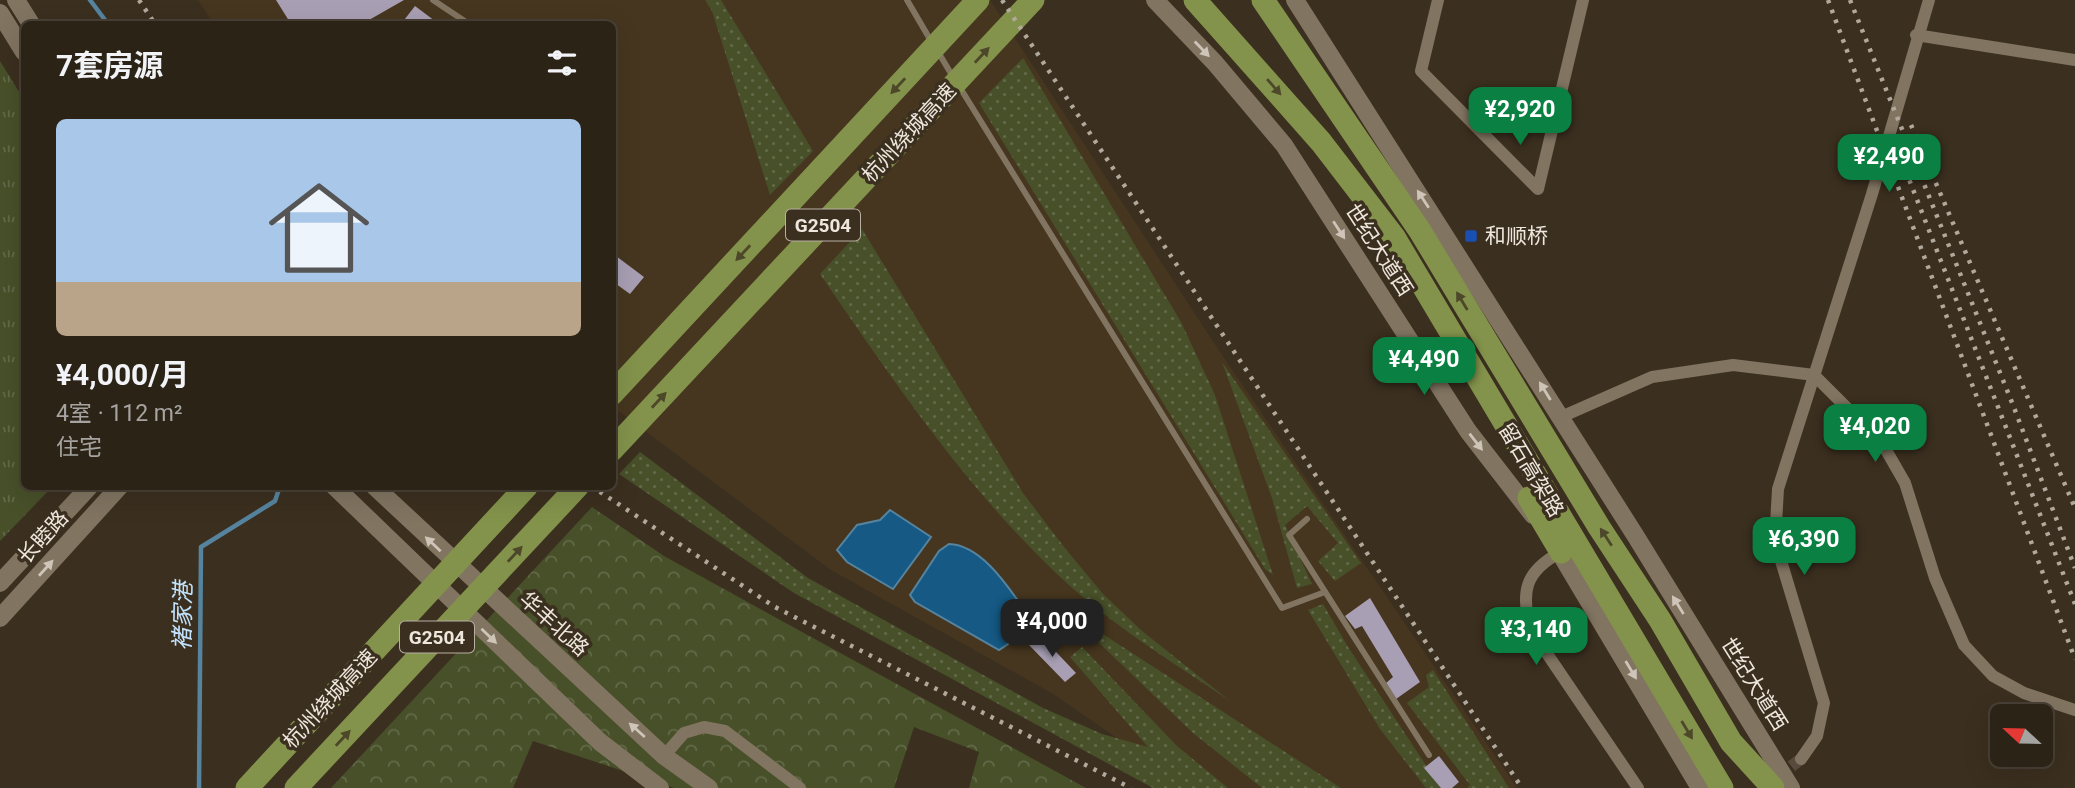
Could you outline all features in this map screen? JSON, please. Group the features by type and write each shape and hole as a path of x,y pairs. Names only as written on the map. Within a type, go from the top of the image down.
{"highway":[{"name":"杭州绕城高速","path":"616,390 978,0"},
{"name":"杭州绕城高速","path":"616,446 1033,0"},
{"name":"留石高架路","path":"1195,0 1321,142 1394,237 1722,788"},
{"name":"留石高架路","path":"1263,0 1420,231 1599,527 1660,620 1731,742 1773,788"},
{"path":"1321,142 1561,552"},
{"name":"杭州绕城高速","path":"247,788 523,490"},
{"name":"杭州绕城高速","path":"296,788 574,490"}],"main road":[{"path":"16,0 29,21"},
{"name":"世纪大道西","path":"1155,0 1215,63 1284,145 1468,431 1561,552 1700,788"},
{"name":"世纪大道西","path":"1295,0 1561,417 1791,788"},
{"path":"0,13 21,47"},
{"name":"长睦路","path":"0,583 86,490"},
{"name":"长睦路","path":"0,618 116,490"},
{"path":"338,490 600,742 660,788"},
{"name":"华丰北路","path":"378,490 664,756 709,788"}],"street":[{"path":"1438,0 1421,71 1538,189 1583,0"},
{"path":"1801,759 1817,736 1825,702 1775,541 1778,489 1872,194 1916,35 1929,0"},
{"path":"1916,35 2075,60"},
{"path":"1561,417 1603,396 1652,377 1734,365 1814,375 1882,443 1905,483 1935,578 1964,645 1993,676 2024,693 2075,710"},
{"path":"1561,552 1540,564 1528,583 1524,607 1531,630 1638,788"},
{"path":"664,756 684,733 704,727 725,731 800,788"}],"lane":[{"path":"433,0 464,21"},
{"path":"907,0 1282,608 1325,592"},
{"path":"1307,519 1289,535 1429,755"}],"shaded area":[{"path":"198,0 990,0 1218,349 1517,788 1189,788 1053,694 831,570 616,409 616,21 212,21"}],"green space":[{"path":"705,0 721,0 813,151 770,195 712,11"},
{"path":"1023,58 1181,322 1215,395 1273,575 1265,569 979,103"},
{"path":"0,61 21,95 21,490 49,490 0,541"},
{"path":"862,229 1023,493 1064,547 1103,594 1142,631 1230,701 1120,626 1058,575 992,506 931,431 820,274"},
{"path":"1222,362 1361,563 1335,581 1318,561 1338,543 1307,506 1285,525 1312,584 1297,588 1272,498"},
{"path":"640,452 808,578 1043,708 1102,734 1148,747 1070,657 1082,647 1177,746 1228,788 1153,788 794,593 619,474"},
{"path":"592,507 664,556 1086,788 969,788 979,752 914,727 894,788 674,788 533,741 513,788 331,788"},
{"path":"1323,604 1348,647 1441,788 1426,788 1380,729 1308,610"},
{"path":"1098,631 1341,788 1262,788 1193,733 1093,637"},
{"path":"1433,670 1509,788 1467,788 1470,785 1407,703 1429,687 1426,675"}],"water":[{"path":"890,510 931,537 893,589 847,562 837,550 857,525 880,520"},
{"path":"949,544 973,552 994,569 1026,612 1008,644 999,650 915,602 910,595 939,551"}],"building":[{"path":"276,0 404,0 367,21 289,21"},
{"path":"415,6 435,21 403,21"},
{"path":"616,256 644,277 630,294 616,284"},
{"path":"1370,598 1420,682 1396,699 1386,683 1393,677 1362,626 1355,629 1345,616"},
{"path":"1040,635 1076,673 1065,682 1029,645"},
{"path":"1439,756 1459,782 1452,788 1441,788 1424,768"}],"waterway":[{"name":"褚家港","path":"90,0 106,21"},
{"name":"褚家港","path":"199,788 201,547 275,501 279,490"}],"tunnel":[{"path":"1777,777 1801,759"}],"railway":[{"path":"139,0 153,21"},
{"path":"1002,0 1522,788"},
{"path":"1828,0 2075,659"},
{"path":"1850,0 2013,405 2075,568"},
{"path":"1911,125 2075,508"},
{"path":"1898,151 2075,604"},
{"path":"597,490 775,607 1131,788"}],"place":[{"name":"和顺桥","path":"1471,236"}]}
